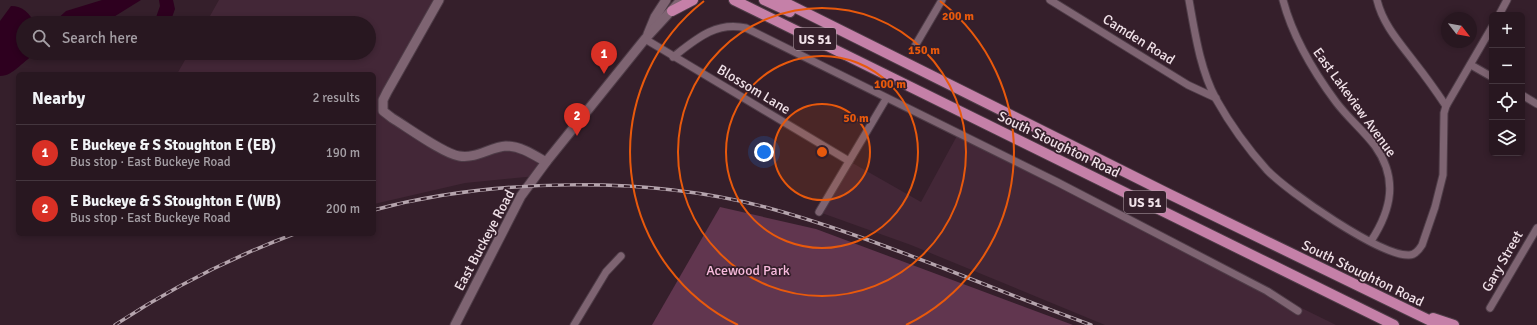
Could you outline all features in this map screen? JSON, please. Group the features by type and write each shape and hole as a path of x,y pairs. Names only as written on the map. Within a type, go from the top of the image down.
{"main road":[{"path":"438,0 385,96 382,105 383,111 392,118 456,156 472,157 502,147 512,146 526,151 546,162"},
{"name":"East Buckeye Road","path":"645,39 655,17 666,0"},
{"name":"East Buckeye Road","path":"455,325 515,205 546,162 645,39 672,12 681,0"},
{"path":"672,12 693,0"},
{"name":"South Stoughton Road","path":"734,0 1394,325"},
{"path":"764,0 854,36"},
{"name":"South Stoughton Road","path":"780,0 1439,325"},
{"path":"1395,304 1454,325"}],"street":[{"path":"915,46 942,0"},
{"name":"Camden Road","path":"1050,0 1188,85 1216,98"},
{"path":"1189,0 1202,64 1216,98 1228,118 1268,171 1293,193 1346,228 1371,242 1396,253 1409,255 1417,252 1422,245 1435,207 1443,175 1444,113 1446,106 1489,32"},
{"name":"East Lakeview Avenue","path":"1283,0 1292,28 1305,56 1337,103 1374,145 1386,163 1390,184 1389,204 1382,226 1371,242"},
{"path":"1377,0 1381,14 1398,42 1446,106"},
{"path":"1500,12 1507,0"},
{"path":"674,57 688,45 712,31 726,26 736,25 746,28 775,41 1057,183 1267,292 1298,311"},
{"name":"Blossom Lane","path":"645,39 849,160"},
{"path":"1471,65 1489,75"},
{"path":"1525,97 1537,104"},
{"path":"818,212 886,98"},
{"name":"Gary Street","path":"1490,308 1537,228"},
{"path":"574,325 606,272 621,256"}],"shaded area":[{"path":"102,0 141,0 115,16 61,16 66,11"},
{"path":"159,0 173,0 175,9 172,16 156,16 160,6"},
{"path":"219,0 439,0 382,108 456,156 502,147 546,162 536,176 465,183 376,204 376,72 178,72 185,60 376,60 376,16 210,16"},
{"path":"11,6 19,7 30,16 16,16 16,60 27,60 10,73 0,76 0,21"},
{"path":"958,134 1336,325 1105,325 911,245 819,212 849,161 921,202"}],"green space":[{"name":"Acewood Park","path":"720,207 816,229 1073,325 652,325"}],"railway":[{"path":"376,210 420,199 469,192 519,187 570,185 620,186 670,190 719,197 765,207 835,228 1091,325"},
{"path":"115,325 179,286 247,253 289,236"}],"place":[{"name":"E Buckeye & S Stoughton E (EB)","path":"604,74"},
{"name":"E Buckeye & S Stoughton E (WB)","path":"577,136"}]}
